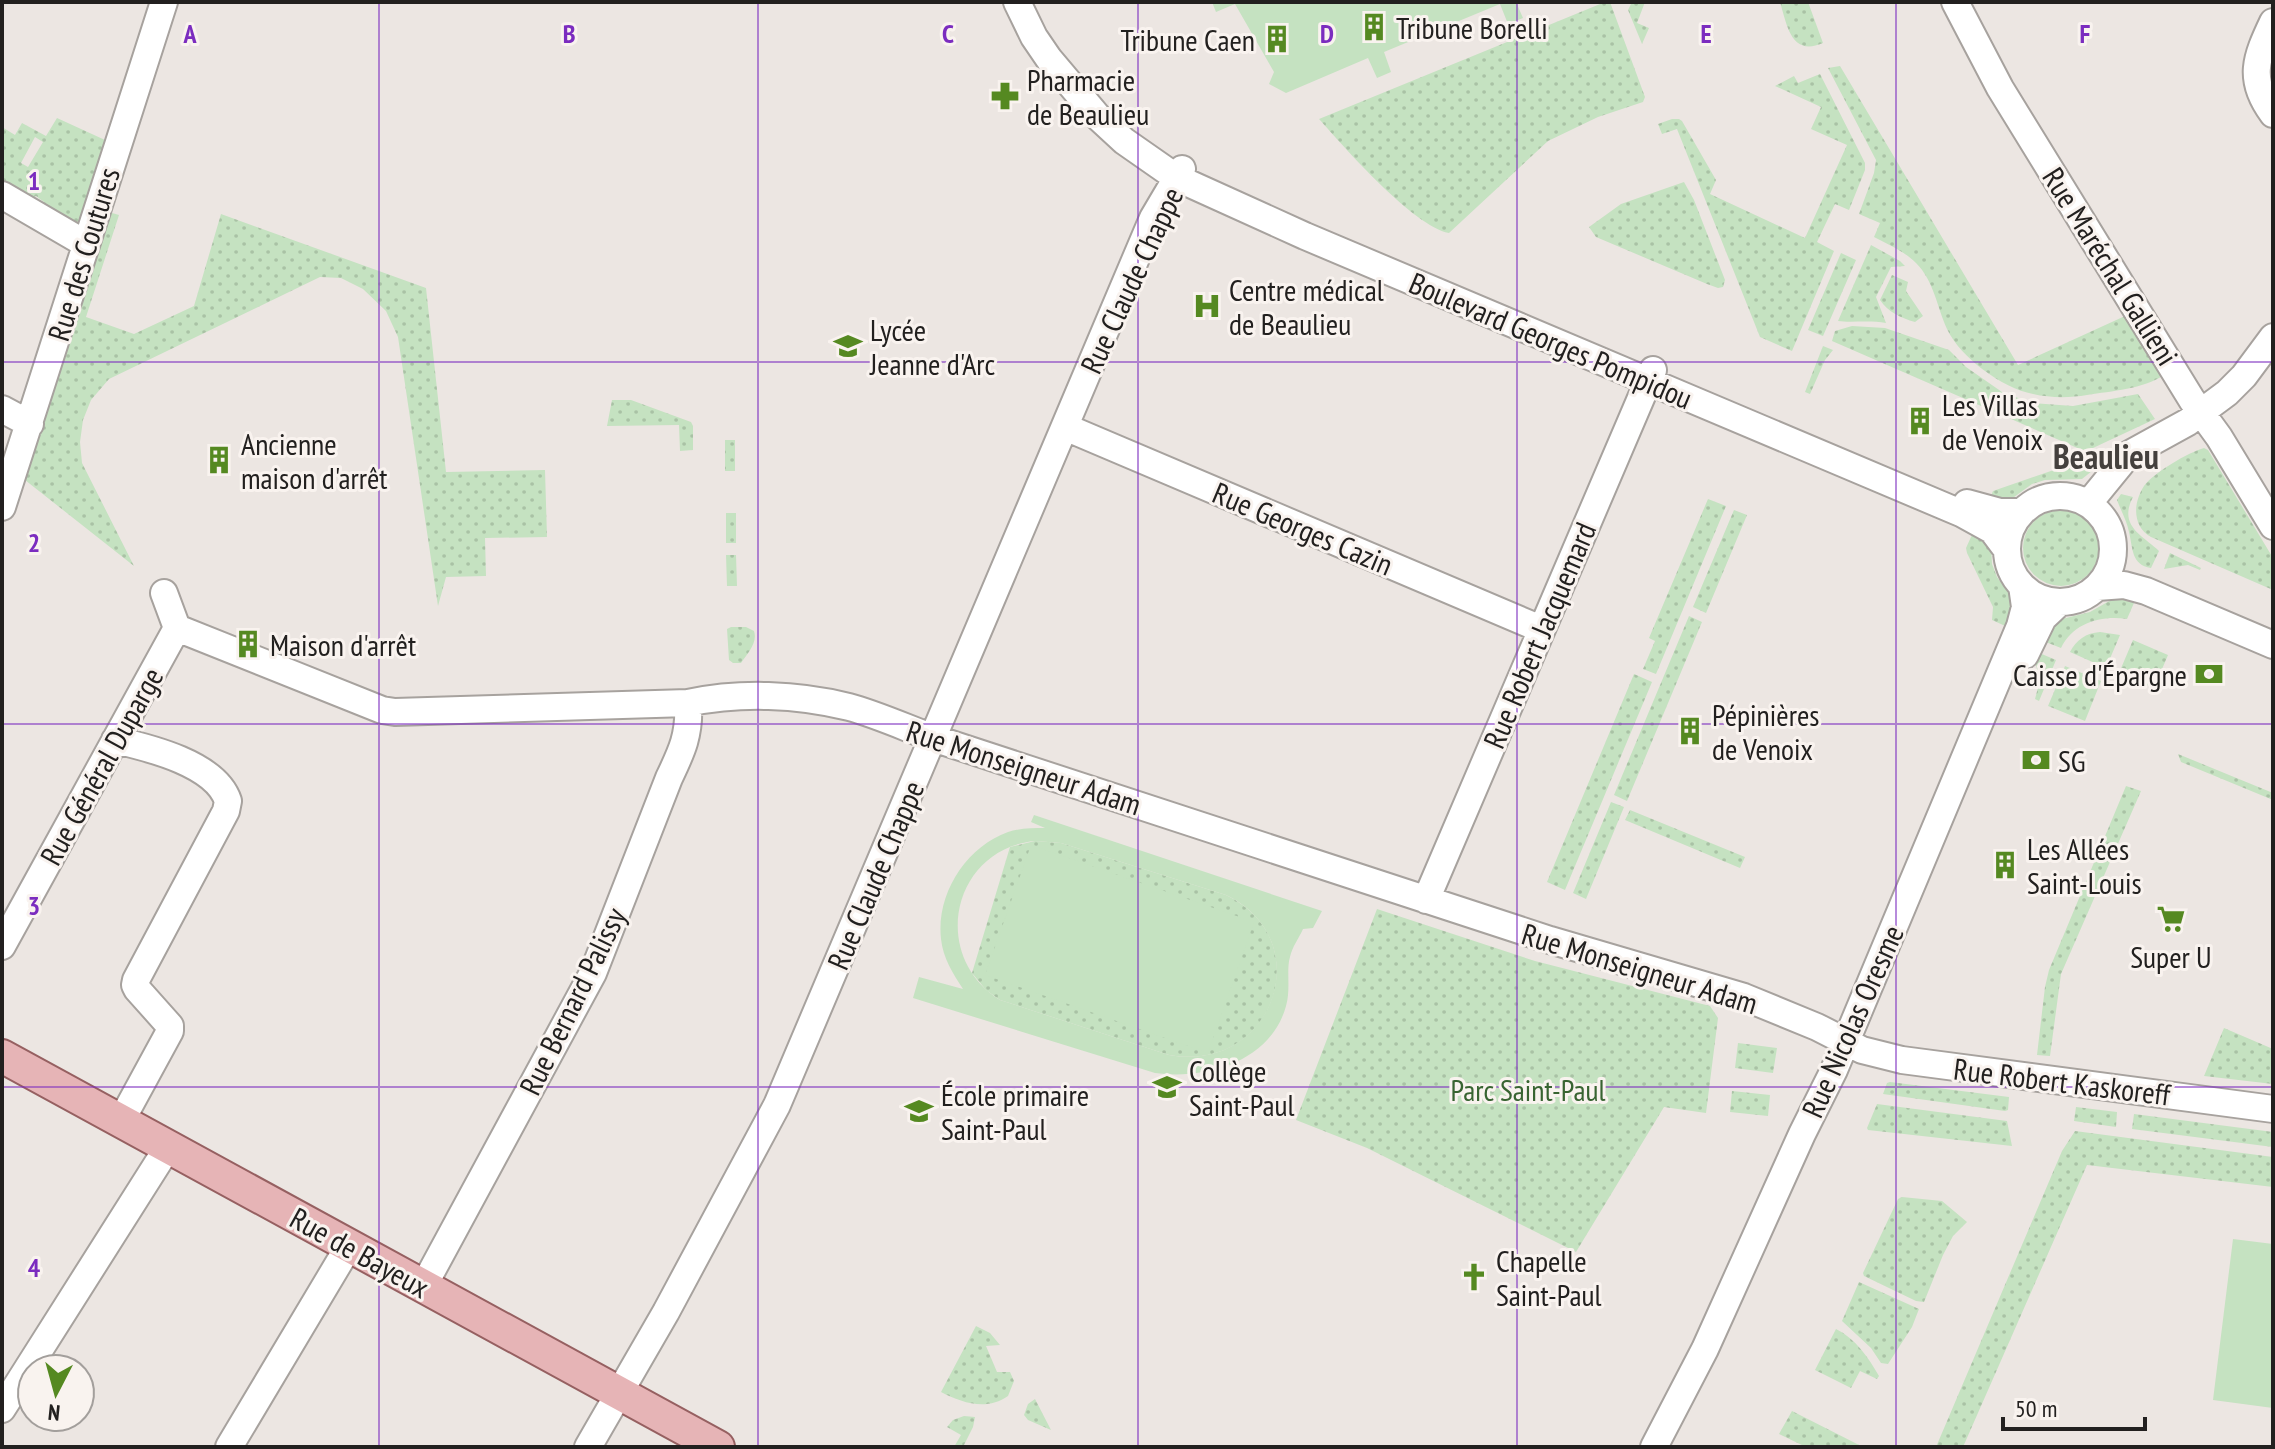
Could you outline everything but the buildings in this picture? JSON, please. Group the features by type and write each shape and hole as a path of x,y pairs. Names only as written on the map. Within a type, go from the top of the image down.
{"main road":[{"name":"Rue de Bayeux","path":"2,1056 718,1447"}],"street":[{"name":"Rue des Coutures","path":"2,507 164,2"},
{"name":"Boulevard Georges Pompidou","path":"1017,2 1042,48 1098,117 1124,141 1277,224 1979,508 2022,512"},
{"name":"Boulevard Georges Pompidou","path":"1030,2 1043,30 1099,100 1180,174"},
{"name":"Rue Maréchal Gallieni","path":"1955,2 2000,88 2273,526"},
{"path":"2273,22 2256,63 2256,79 2262,98 2273,114"},
{"name":"Rue Claude Chappe","path":"588,1447 777,1105 1156,210 1180,174"},
{"path":"2,195 86,244"},
{"path":"2088,504 2128,455 2201,413 2227,393 2273,337"},
{"name":"Boulevard Georges Pompidou","path":"1650,375 1963,514 1992,530 2007,550"},
{"name":"Rue Robert Jacquemard","path":"1426,900 1650,375"},
{"path":"2,409 30,424"},
{"name":"Rue Georges Cazin","path":"1065,427 1541,629"},
{"path":"2054,496 2088,504 2098,512 2111,535 2113,548 2106,575 2097,587 2074,600 2046,600 2033,594 2022,586 2011,569 2007,550 2009,534 2022,512 2042,499 2054,496"},
{"path":"2113,548 2128,565 2152,578 2273,629"},
{"path":"2097,587 2124,585 2146,591 2273,645"},
{"name":"Rue Nicolas Oresme","path":"1670,1447 1745,1299 1841,1093 1853,1045 2020,626 2025,607 2022,586"},
{"path":"164,593 177,628"},
{"name":"Rue Nicolas Oresme","path":"1654,1447 1853,1045 2030,642 2043,618 2060,602"},
{"name":"Rue Monseigneur Adam","path":"177,628 382,710 395,712 688,703 749,696 794,698 852,708 934,738 1426,900 1744,997 1853,1045"},
{"name":"Rue Général Duparge","path":"2,946 177,628"},
{"name":"Rue Bernard Palissy","path":"423,1287 593,973 683,748 689,724 688,703"},
{"path":"115,740 173,757 208,775 219,784 228,801 226,811 136,980 137,989 170,1026 170,1031 121,1121"},
{"name":"Rue Robert Kaskoreff","path":"1853,1045 1902,1060 2273,1109"},
{"path":"2,1409 168,1147"},
{"path":"229,1447 349,1246"}],"green space":[{"name":"Tribune Borelli","path":"1212,2 1516,2 1523,18 1508,24 1500,4 1384,52 1391,72 1377,78 1368,58 1286,93 1269,84 1274,72 1235,4 1216,12"},
{"path":"1610,2 1645,97 1643,102 1598,117 1548,141 1449,233 1434,227 1399,202 1319,119"},
{"path":"1632,2 1645,2 1637,23 1649,28 1642,44 1628,10"},
{"path":"1780,2 1808,2 1823,43 1804,46 1797,42 1788,29"},
{"path":"1840,66 2018,365 2125,316 2164,375 2127,389 2053,397 2021,391 1983,370 1972,360 1953,340 1922,270 1896,248 1874,237 1880,223 1859,214 1876,160 1828,68"},
{"path":"1820,74 1865,163 1865,170 1849,210 1835,204 1817,242 1834,251 1792,351 1760,337 1677,129 1662,134 1658,124 1672,119 1682,121 1716,180 1710,194 1805,238 1847,145 1811,129 1821,107 1775,86 1794,76 1798,83"},
{"path":"57,118 105,140 79,230 46,211 44,202 36,196 28,200 2,186 2,127 15,135 22,123 46,136","holes":["35,137 43,142 28,167 21,163"]},
{"path":"1684,182 1725,280 1723,287 1707,284 1596,237 1589,227 1621,204"},
{"path":"221,214 426,288 446,472 545,470 547,537 485,538 486,576 446,577 438,606 398,337 386,311 363,289 341,278 320,277 109,379 91,400 83,420 80,442 82,463 134,566 25,480 104,220 106,215 119,215 86,317 134,334 194,306"},
{"path":"1871,245 1905,266 1891,267 1876,297 1886,323 1838,321"},
{"path":"1841,253 1856,260 1823,336 1808,330"},
{"path":"1892,275 1908,282 1906,291 1923,316 1915,322 1895,314 1880,300"},
{"path":"1852,326 1885,328 1949,350 1966,367 2002,392 2032,403 2073,406 2138,394 2155,419 2093,448 2082,450 1832,341 1835,331"},
{"path":"1823,346 1833,350 1825,360 1810,394 1805,392"},
{"path":"612,400 631,400 691,422 693,450 680,451 679,425 607,426"},
{"path":"725,440 735,440 735,471 725,471"},
{"path":"2204,448 2273,558 2273,590 2151,537 2140,527 2136,507 2144,486 2172,464"},
{"path":"2077,462 2092,471 2082,479 2045,480 2032,484 2010,500 1988,503 1993,491"},
{"path":"2121,494 2133,497 2128,515 2134,529 2159,551 2151,568 2136,560 2117,500"},
{"path":"1708,499 1726,506 1656,674 1643,669 1655,641 1649,638"},
{"path":"1734,510 1747,515 1706,613 1693,607"},
{"path":"2069,510 2082,516 2093,527 2099,548 2097,563 2082,580 2069,586 2053,586 2040,580 2025,563 2023,540 2029,527 2046,512"},
{"path":"726,513 736,513 736,543 726,543"},
{"path":"1976,526 1991,545 1992,564 1997,577 2013,599 2014,630 1992,620 1993,607 1967,553 1966,548"},
{"path":"2170,553 2200,570 2188,565 2164,569"},
{"path":"726,555 736,555 737,586 727,586"},
{"path":"2118,596 2137,596 2127,619 2107,618 2089,623 2073,632 2061,648 2038,639 2054,621 2090,612"},
{"path":"1689,616 1702,622 1627,801 1614,795"},
{"path":"746,627 754,631 753,644 741,663 729,660 727,629"},
{"path":"2100,632 2120,635 2106,668 2070,652 2082,638"},
{"path":"2133,640 2168,655 2154,688 2119,673"},
{"path":"2037,652 2056,660 2039,701 2035,699 2040,680 2035,661"},
{"path":"2065,666 2101,681 2085,721 2048,706"},
{"path":"1634,674 1652,682 1565,890 1547,882"},
{"path":"2178,754 2273,793 2273,800 2181,762"},
{"path":"2126,786 2141,791 2061,974 2050,1056 2037,1055 2049,970"},
{"path":"1611,802 1624,807 1586,899 1573,893"},
{"path":"1630,810 1745,857 1740,868 1625,820"},
{"path":"1034,815 1322,911 1313,928 1303,929 1292,950 1286,1006 1267,1041 1234,1063 1215,1069 1195,1073 1155,1073 913,998 919,977 963,989 946,959 941,939 943,905 949,889 967,861 993,839 1017,830 1045,828 1031,822","holes":["1035,841 1061,843 1226,895 1255,916 1271,942 1277,970 1272,999 1258,1025 1235,1044 1205,1055 1169,1055 1000,1000 978,981 964,958 958,932 960,907 969,883 985,863 1007,848"]},
{"path":"1035,841 1061,843 1226,895 1255,916 1272,942 1277,970 1272,999 1258,1025 1235,1044 1205,1055 1169,1055 1000,1000 986,990 972,973 1010,847"},
{"path":"1031,845 1254,922 1208,1053 985,975"},
{"name":"Parc Saint-Paul","path":"1377,909 1535,961 1710,1006 1718,1018 1706,1113 1664,1107 1576,1252 1367,1148 1296,1120"},
{"path":"2224,1028 2273,1049 2273,1084 2204,1076"},
{"path":"1738,1043 1777,1048 1773,1073 1735,1068"},
{"path":"1890,1082 2009,1097 2008,1110 1883,1094"},
{"path":"1732,1091 1770,1095 1768,1116 1730,1112"},
{"path":"1877,1104 2007,1121 2012,1146 1868,1130"},
{"path":"2076,1107 2117,1112 2116,1127 2074,1121"},
{"path":"2134,1114 2273,1132 2273,1147 2132,1129"},
{"path":"2075,1131 2273,1157 2273,1187 2087,1165 1963,1447 1936,1447 2062,1151"},
{"path":"1898,1199 1942,1201 1967,1222 1953,1236 1924,1302 1916,1301 1863,1273"},
{"path":"2233,1239 2273,1244 2273,1408 2213,1400"},
{"path":"1859,1282 1919,1309 1912,1327 1888,1364 1881,1363 1871,1348 1842,1321"},
{"path":"976,1326 990,1333 1000,1345 986,1346 997,1372 1010,1372 1014,1381 1008,1396 1000,1401 974,1404 941,1392"},
{"path":"1836,1329 1861,1349 1879,1376 1877,1379 1860,1371 1851,1388 1815,1370"},
{"path":"1035,1399 1051,1430 1028,1420 1024,1415 1028,1404"},
{"path":"1792,1411 1863,1447 1806,1447 1779,1434"},
{"path":"964,1416 975,1417 973,1427 963,1447 954,1447 961,1435 947,1427 953,1420"}],"place":[{"name":"Tribune Borelli","path":"1374,27"},
{"name":"Tribune Caen","path":"1277,39"},
{"name":"Pharmacie de Beaulieu","path":"1005,96"},
{"name":"Centre médical de Beaulieu","path":"1207,306"},
{"name":"Lycée Jeanne d'Arc","path":"848,346"},
{"name":"Les Villas de Venoix","path":"1920,421"},
{"name":"Ancienne maison d'arrêt","path":"219,460"},
{"name":"Maison d'arrêt","path":"248,644"},
{"name":"Caisse d'Épargne","path":"2209,674"},
{"name":"Pépinières de Venoix","path":"1690,731"},
{"name":"SG","path":"2036,760"},
{"name":"Les Allées Saint-Louis","path":"2005,865"},
{"name":"Super U","path":"2171,919"},
{"name":"Collège Saint-Paul","path":"1167,1087"},
{"name":"École primaire Saint-Paul","path":"919,1111"},
{"name":"Chapelle Saint-Paul","path":"1474,1277"}],"district":[{"name":"Beaulieu","path":"2106,456"}]}
